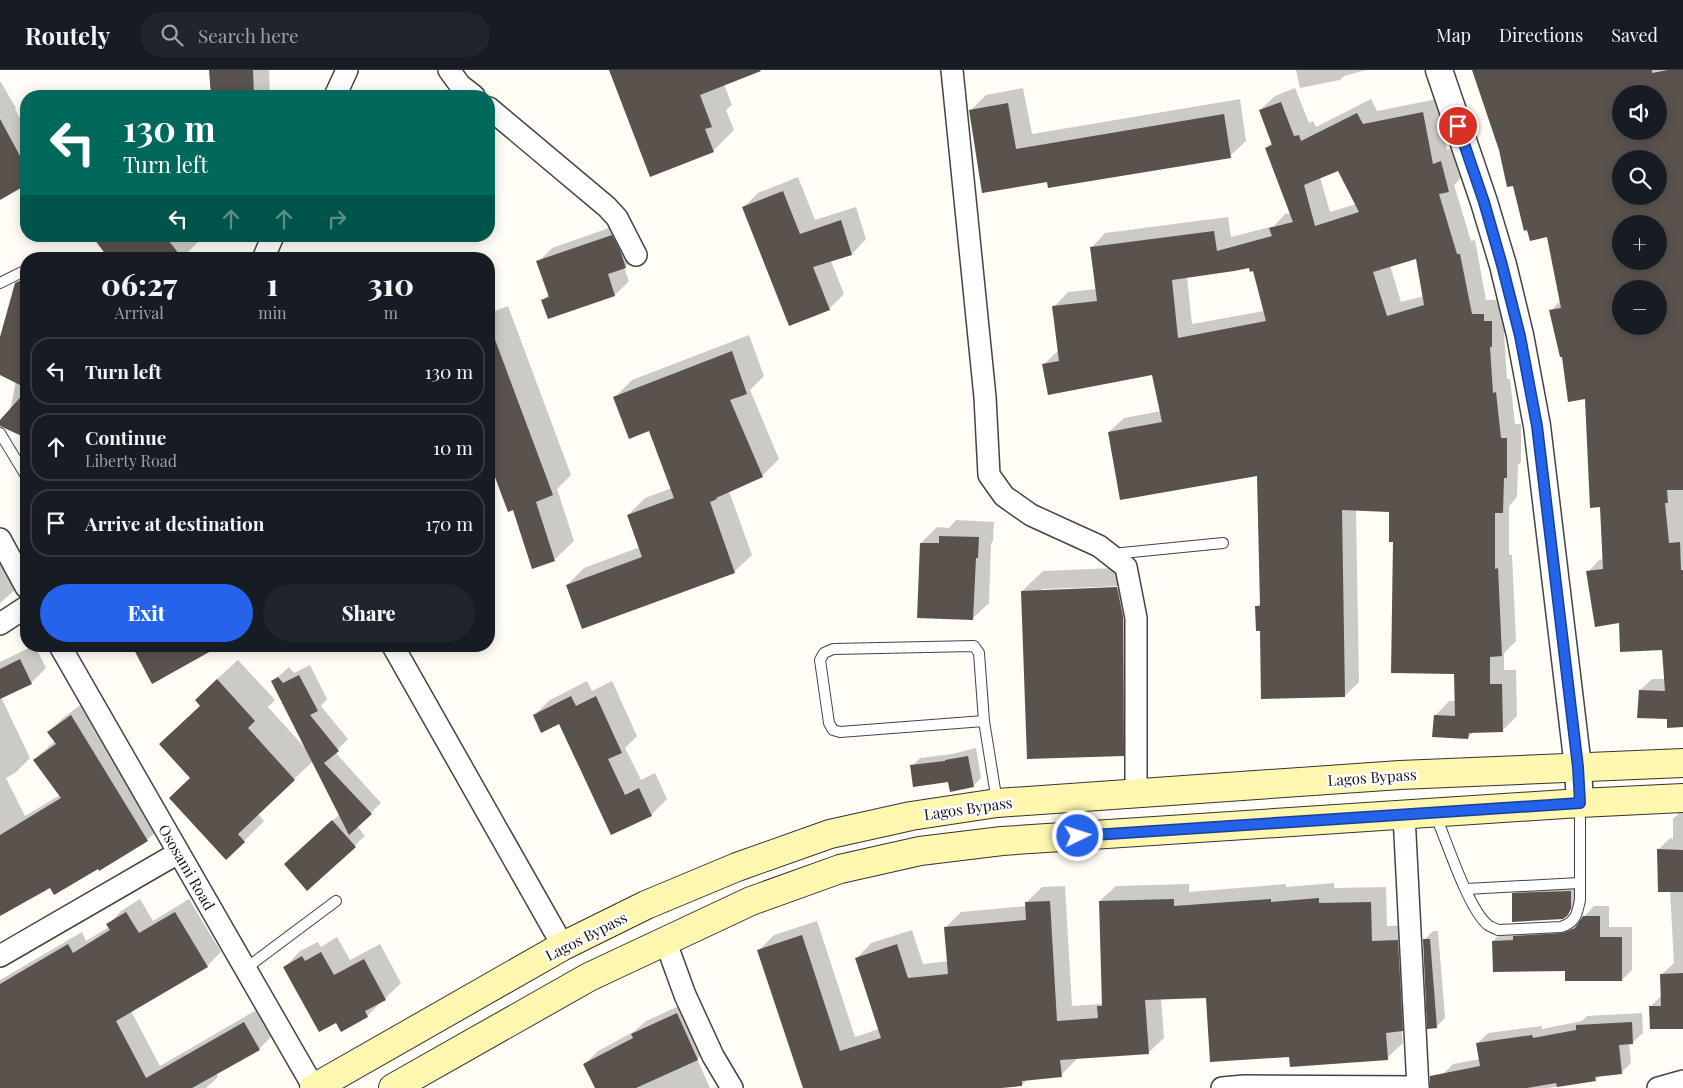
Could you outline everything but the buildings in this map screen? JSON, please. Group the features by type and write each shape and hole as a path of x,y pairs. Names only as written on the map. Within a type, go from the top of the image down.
{"main road":[{"name":"Lagos Bypass","path":"314,1088 563,946 646,905 737,867 830,834 912,816 997,803 1400,775 1683,763"},
{"path":"393,1088 589,977 751,900 840,869 920,851 1002,841 1580,803 1683,798"}],"street":[{"path":"338,90 346,70"},
{"path":"449,70 460,85 466,90"},
{"path":"952,70 985,397 989,475 1004,496 1032,515 1099,546 1126,567 1136,618 1136,792"},
{"path":"1439,70 1484,202 1520,336 1537,426 1578,767 1580,803"},
{"path":"495,113 607,206 617,218 636,255"},
{"path":"0,539 20,576"},
{"path":"0,624 20,612"},
{"name":"Ososami Road","path":"63,652 314,1088"},
{"path":"396,652 563,946"},
{"path":"1222,1088 1244,1086 1418,1088 1404,815"},
{"path":"0,956 178,853"},
{"path":"665,940 685,995 713,1056 732,1088"},
{"path":"1658,1088 1683,1081"}],"lane":[{"path":"0,283 20,273"},
{"path":"0,433 20,466"},
{"path":"1110,555 1223,543"},
{"path":"984,721 840,732 833,730 829,723 820,660 824,652 833,649 974,646 979,652 984,721 997,803"},
{"path":"1435,813 1466,889 1478,913 1488,926 1498,930 1561,927 1570,924 1576,915 1580,900 1580,803"},
{"path":"1466,889 1580,882"},
{"path":"245,969 336,902"}],"route":[{"path":"1078,836 1580,803 1578,767 1537,426 1520,336 1502,265 1484,202 1458,126"}]}
